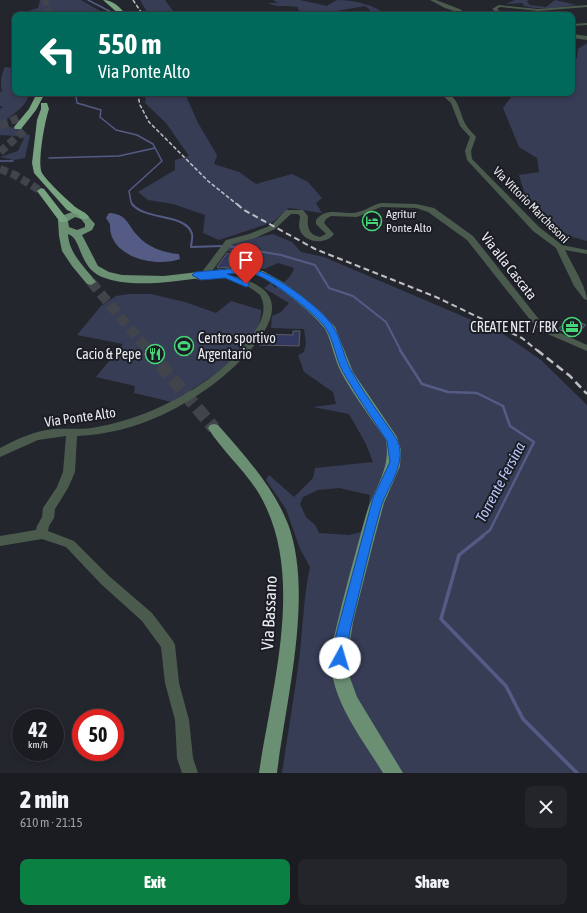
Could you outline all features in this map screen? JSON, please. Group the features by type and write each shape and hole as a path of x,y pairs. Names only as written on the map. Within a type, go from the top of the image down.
{"highway":[{"path":"106,0 121,12"},
{"path":"18,127 35,105 40,96"},
{"path":"28,128 44,105 47,96"},
{"path":"18,118 30,107 35,105"},
{"path":"44,105 45,108 41,120 36,163 38,173 70,208 81,213 84,217"},
{"path":"41,191 58,212 63,224"}],"main road":[{"path":"66,247 70,236 77,236 87,230 90,224 84,217 75,214 67,217 63,224 63,237 66,247 73,259 90,282"},
{"path":"63,224 77,236 92,267 99,272 111,276 141,280 241,270 258,272 270,278 316,312 328,325 335,339 341,360 348,373 392,440 395,462 372,518 342,635 340,673 354,709 394,773"},
{"name":"Via Bassano","path":"214,428 252,473 272,504 287,544 292,595 290,628 268,773"}],"street":[{"path":"432,0 460,11 459,12"},
{"path":"498,12 494,9 496,6 538,10 587,6"},
{"path":"575,25 587,24"},
{"path":"575,36 587,38"},
{"name":"Via Vittorio Marchesoni","path":"447,96 454,102 463,126 472,134 473,137 468,151 469,159 536,229 559,247 578,286 587,297"},
{"name":"Via alla Cascata","path":"200,274 227,244 271,227 289,212 300,212 304,216 303,227 305,232 313,238 324,239 328,238 330,234 320,224 320,220 327,215 357,215 381,205 425,208 442,217 470,238 538,324 546,330 587,348"},
{"path":"559,247 587,252"},
{"name":"Via Ponte Alto","path":"0,453 24,440 48,434 94,431 142,419 170,407 234,364 247,351 268,318 267,302 261,292 253,287 226,276 201,278 200,274"},
{"path":"42,534 43,526 48,518 49,508 62,488 69,472 72,433"},
{"path":"0,541 42,534 70,544 105,580 147,617 168,645 172,683 182,720 185,758 190,773"}],"shaded area":[{"path":"40,0 81,0 102,12 28,11 38,8"},
{"path":"140,0 165,0 173,11 176,12 147,12"},
{"path":"273,0 300,0 327,6 338,0 351,1 370,6 383,12 368,12 370,10 365,6 337,12 306,12 298,10 298,7 271,5 268,3 278,3"},
{"path":"515,0 529,0 527,2 530,5 546,7 555,0 577,5 544,8 524,6 522,3 506,4"},
{"path":"587,43 587,241 565,235 549,228 536,216 526,196 519,175 539,172 537,158 519,147 503,108 512,96 575,96 575,59 577,58 578,49"},
{"path":"5,67 12,68 12,96 29,96 24,105 7,119 9,127 23,129 19,133 30,135 25,158 14,160 0,157 18,151 24,138 0,135 0,109 3,107 0,106 0,92 2,91 1,79"},
{"path":"146,96 186,96 198,123 217,155 214,164 239,172 256,184 292,174 308,182 322,198 316,203 322,213 289,208 273,222 219,240 203,233 205,215 173,204 148,200 138,192 175,170 175,160 189,156 166,123 145,103"},
{"path":"109,213 120,215 146,243 162,251 179,254 180,259 158,262 146,261 125,252 117,245 111,235 110,224 106,218"},
{"path":"273,234 292,242 301,252 324,257 502,333 541,360 587,405 587,773 282,773 298,667 310,567 300,549 286,509 266,480 269,475 294,497 313,478 315,468 373,462 366,444 349,414 313,407 336,404 333,392 304,372 298,355 304,352 306,343 304,329 271,328 272,316 281,312 289,303 264,288 271,283 275,288 287,280 294,268 278,263 264,269 251,267 243,257 225,250 230,243","holes":["339,488 370,495 361,532 349,535 319,533 315,525 306,517 300,504 303,497 318,490"]},
{"name":"Centro sportivo Argentario","path":"129,294 151,294 185,302 216,313 231,301 261,310 259,325 252,339 228,364 172,402 134,393 135,386 96,377 123,344 77,335 101,306 116,296"}],"building":[{"path":"227,253 230,254 228,260 230,267 218,268 217,267"},
{"name":"CREATE NET / FBK","path":"571,318 586,325 573,336 558,329"},
{"path":"293,331 300,331 299,346 259,345 259,341 264,334 293,335"}],"waterway":[{"name":"Torrente Fersina","path":"88,0 111,12"},
{"name":"Torrente Fersina","path":"77,96 77,103 101,110 100,117 116,130 137,135 153,144 162,161 129,191 133,205"},
{"path":"49,158 119,156 155,148"},
{"path":"0,161 13,161"},
{"name":"Torrente Fersina","path":"133,205 146,213 174,220 188,227 192,234 191,247 223,246"},
{"name":"Torrente Fersina","path":"228,246 281,255 315,265 329,288 353,296 386,322 401,351"},
{"name":"Torrente Fersina","path":"400,350 422,384 448,392 477,393 503,406 510,426 534,442 490,530 481,537"},
{"name":"Torrente Fersina","path":"483,536 459,555 441,619 506,686 523,719 577,773"}],"tunnel":[{"path":"45,0 49,12"},
{"path":"0,126 18,118"},
{"path":"0,152 27,128"},
{"path":"0,169 15,175 41,191"},
{"path":"91,282 149,351"},
{"path":"148,350 214,428"}],"railway":[{"path":"133,0 141,12"},
{"path":"138,96 140,105 149,122 208,181 238,205"},
{"path":"237,204 244,210 315,249 436,297 522,338 538,351"},
{"path":"537,350 570,376 587,394"}],"place":[{"name":"Agritur Ponte Alto","path":"372,221"},
{"name":"CREATE NET / FBK","path":"572,327"},
{"name":"Centro sportivo Argentario","path":"184,346"},
{"name":"Cacio & Pepe","path":"155,354"}],"route":[{"path":"246,284 226,276 198,278 195,275 241,270 258,272 270,278 316,312 328,325 335,339 341,360 348,373 392,440 395,462 372,518 342,635 340,658"}]}
